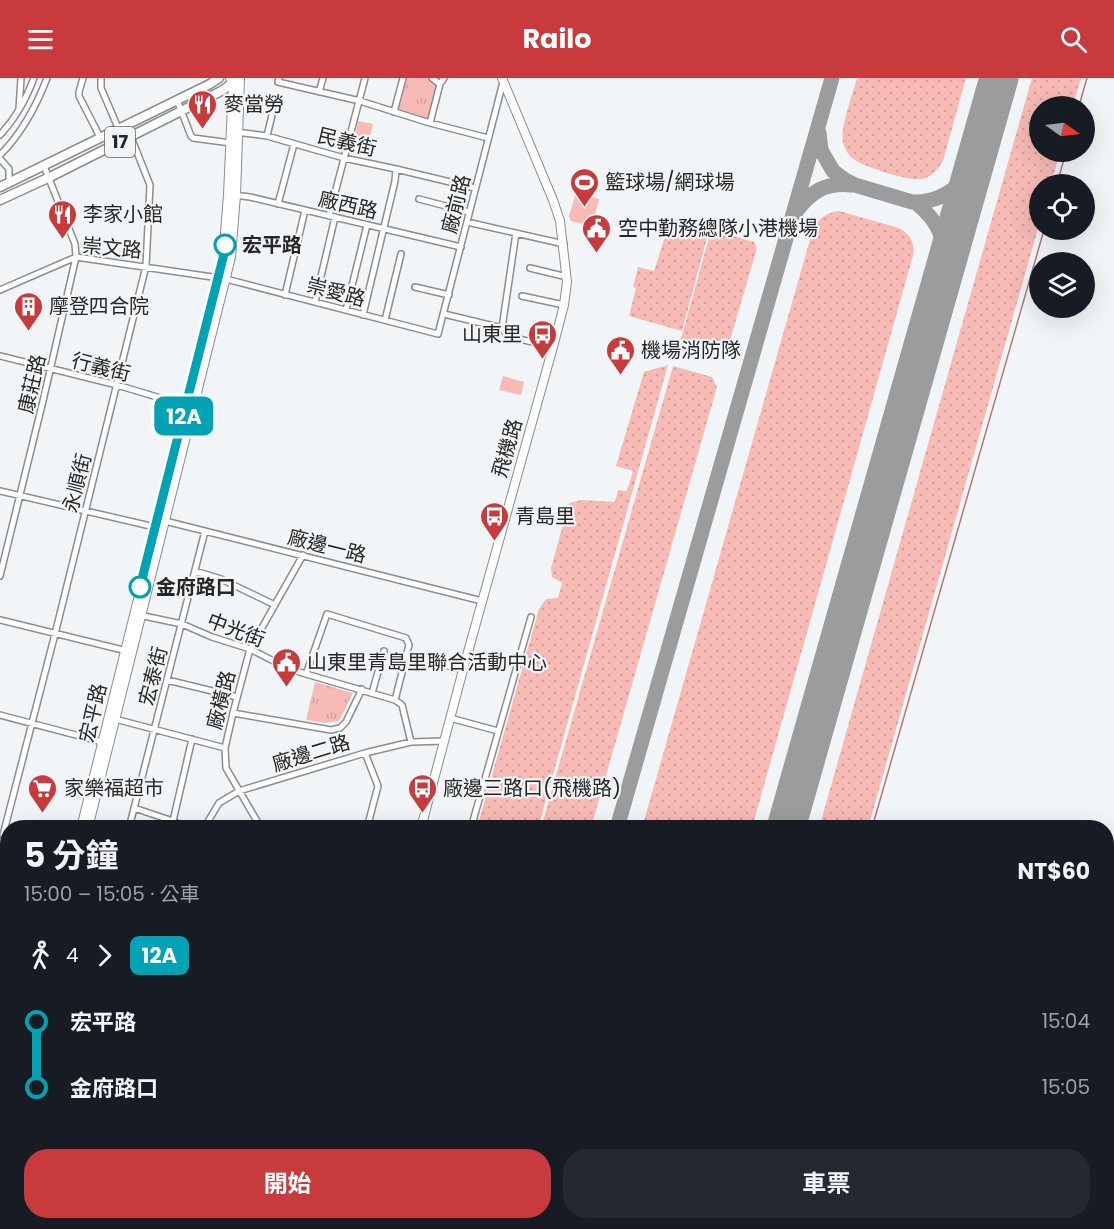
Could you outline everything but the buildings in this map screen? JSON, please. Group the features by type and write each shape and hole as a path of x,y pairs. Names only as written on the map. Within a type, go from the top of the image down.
{"main road":[{"name":"17","path":"0,187 119,130 219,78"},
{"name":"17","path":"0,200 132,137 224,89 235,79"}],"street":[{"path":"19,111 21,78"},
{"path":"0,135 19,111 34,78"},
{"path":"9,183 9,169 0,157 33,111 47,78"},
{"path":"83,78 79,96 100,139"},
{"path":"101,78 101,88 119,130"},
{"path":"319,92 323,78"},
{"path":"315,302 344,158 365,78"},
{"path":"394,111 403,78"},
{"path":"432,78 440,84"},
{"path":"430,123 440,84 444,78"},
{"name":"宏平路","path":"90,820 128,651 222,278 232,195 235,79"},
{"name":"廠前路","path":"438,334 476,188 500,79"},
{"name":"飛機路","path":"424,820 463,670 553,347 564,305 567,277 560,222 553,200 500,79"},
{"path":"279,80 488,138"},
{"path":"177,100 191,136 231,143"},
{"path":"267,136 273,111"},
{"name":"宏平路","path":"232,195 231,143 235,132"},
{"name":"民義街","path":"235,132 267,136 396,170 363,315"},
{"name":"永順街","path":"8,820 146,266 150,185 132,137"},
{"path":"279,204 294,144"},
{"name":"康莊路","path":"0,576 2,559 51,370 76,257 75,244 44,166"},
{"path":"396,170 476,188"},
{"name":"廠西路","path":"232,195 250,197 461,247"},
{"path":"419,200 470,212"},
{"path":"285,295 306,210"},
{"path":"467,222 564,244"},
{"path":"346,310 367,225"},
{"path":"516,233 502,328 507,336 553,347"},
{"path":"384,320 401,255"},
{"name":"崇文路","path":"0,290 76,257 222,278"},
{"path":"530,268 567,277"},
{"name":"崇愛路","path":"222,278 438,334"},
{"path":"416,287 449,295"},
{"path":"522,296 564,305"},
{"path":"444,314 502,328"},
{"name":"行義街","path":"0,357 117,385 190,407"},
{"name":"廠邊一路","path":"0,491 161,526 206,531 482,601"},
{"name":"宏泰街","path":"131,820 206,531"},
{"name":"廠橫路","path":"256,820 226,768 225,748 250,649 303,555"},
{"path":"195,571 221,579 275,605"},
{"name":"中光街","path":"138,614 182,624 212,637 250,649 289,669 395,700"},
{"path":"306,674 327,614 402,636 409,645 395,700 402,705 411,742"},
{"path":"472,820 531,617"},
{"path":"0,620 128,651"},
{"name":"宏平路","path":"83,820 115,719 128,651"},
{"path":"372,693 384,651"},
{"path":"408,654 463,670"},
{"path":"167,680 237,696"},
{"path":"232,713 331,730 340,728 346,722 362,689"},
{"path":"0,715 106,743"},
{"path":"450,718 498,731"},
{"path":"115,719 225,748"},
{"path":"173,820 192,739"},
{"name":"廠邊二路","path":"209,820 219,803 239,791 365,753 411,742 444,741"},
{"path":"365,753 378,786 369,820"},
{"path":"134,808 170,820"}],"green space":[{"path":"406,78 427,78 437,85 428,119 398,112"},
{"path":"857,78 966,78 943,161 932,175 922,179 897,176 865,165 849,155 843,142 843,128"},
{"path":"1032,78 1081,78 1076,96 1029,96 1029,162 1057,162 1054,174 1029,174 1029,240 1035,240 1031,252 1029,252 1029,260 870,820 821,820"},
{"path":"358,121 373,124 368,145 353,142"},
{"name":"籃球場/網球場","path":"576,193 599,199 592,226 571,221 569,216"},
{"path":"839,211 899,228 910,238 914,252 754,820 644,820 813,229 818,221 830,213"},
{"path":"671,218 754,242 757,248 726,354 715,361 678,350 710,234 708,234 682,331 629,316 636,288 633,287 638,267 654,271"},
{"path":"668,365 540,820 479,820 539,609 546,599 558,598 562,583 552,577 551,568 569,503 582,500 615,502 618,490 627,491 633,471 616,466 644,372"},
{"path":"673,366 712,377 717,387 593,820 543,820"},
{"path":"503,376 524,382 521,395 499,390"},
{"path":"315,682 353,693 339,721 324,723 306,720"}],"waterway":[{"path":"1082,96 1087,78"},
{"path":"1060,174 1063,162"},
{"path":"874,820 1041,240"}],"taxiway":[{"path":"619,820 832,78"},
{"path":"819,133 821,150 833,171 845,180 912,202 927,201 948,193 960,184 975,161"},
{"path":"795,213 806,199 819,190 834,185 852,185"},
{"path":"915,202 931,217 940,233 944,251 944,273"}],"runway":[{"path":"788,820 999,78"}],"bus line":[{"name":"12A","path":"140,587 187,406 225,245"}],"place":[{"name":"麥當勞","path":"203,130"},
{"name":"籃球場/網球場","path":"584,208"},
{"name":"李家小館","path":"62,240"},
{"name":"宏平路","path":"225,245"},
{"name":"空中勤務總隊小港機場","path":"597,254"},
{"name":"摩登四合院","path":"28,332"},
{"name":"山東里","path":"543,360"},
{"name":"機場消防隊","path":"620,376"},
{"name":"青島里","path":"494,542"},
{"name":"金府路口","path":"140,587"},
{"name":"山東里青島里聯合活動中心","path":"286,688"},
{"name":"家樂福超市","path":"43,814"},
{"name":"廠邊三路口(飛機路)","path":"422,814"}]}
